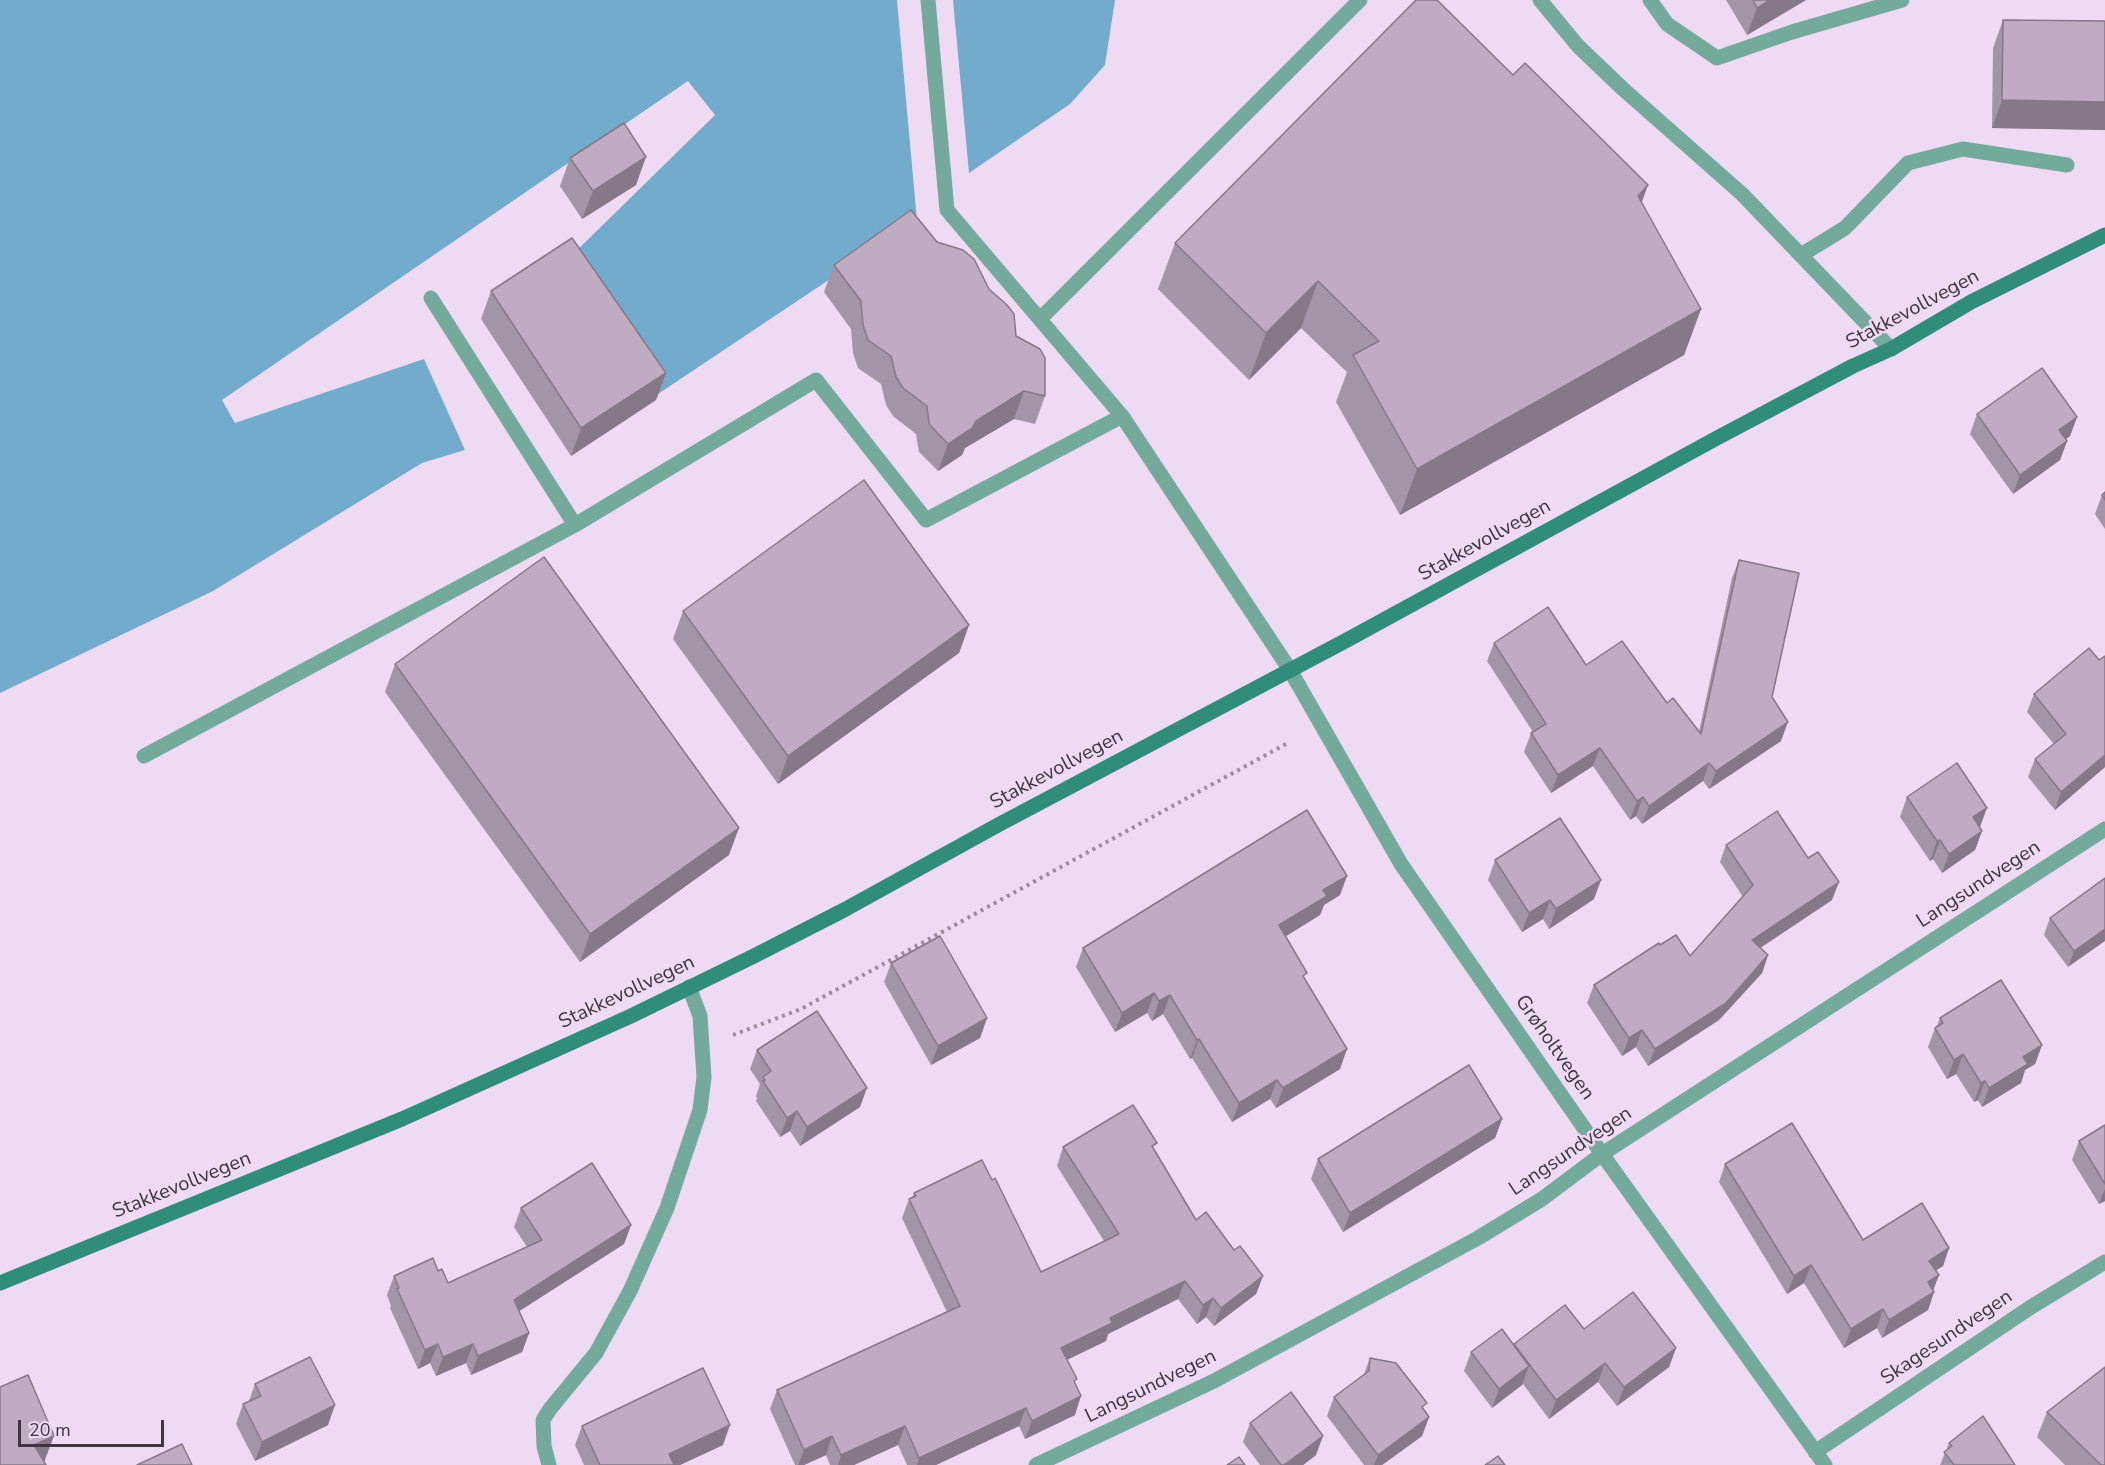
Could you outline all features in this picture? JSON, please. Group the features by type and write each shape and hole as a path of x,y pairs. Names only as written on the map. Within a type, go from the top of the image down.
{"street":[{"name":"Grøholtvegen","path":"928,0 947,210 1122,416 1290,670 1401,864 1602,1154 1825,1465"},
{"path":"1040,319 1360,0"},
{"path":"1540,0 1578,46 1742,194 1891,349"},
{"path":"1650,0 1667,24 1717,58 1792,32 1902,0"},
{"path":"1801,255 1845,228 1908,163 1963,150 2067,165"},
{"name":"Stakkevollvegen","path":"0,1283 402,1119 689,987 844,910 1717,438 1853,366 1891,349 1971,302 2105,235"},
{"path":"431,298 575,525"},
{"path":"144,756 575,525 816,380 926,520 1122,416"},
{"name":"Langsundvegen","path":"1036,1465 1214,1381 1468,1243 1542,1199 1602,1154 2105,829"},
{"path":"549,1465 544,1446 543,1420 596,1353 630,1292 667,1208 700,1110 704,1077 700,1016 689,987"},
{"name":"Skagesundvegen","path":"1815,1452 2031,1307 2105,1262"}],"path":[{"path":"702,1048 801,1009 1286,744"}],"water":[{"path":"0,0 897,0 917,221 655,396 560,267 715,115 688,81 222,400 235,423 424,359 465,450 422,463 213,591 0,693"},
{"path":"953,0 1115,0 1105,65 1070,104 969,173"}],"building":[{"path":"1416,0 1437,0 1513,75 1525,63 1648,185 1638,196 1701,309 1417,469 1353,355 1379,341 1318,281 1266,333 1175,243"},
{"path":"1753,0 1770,0 1757,8"},
{"path":"2003,20 2105,21 2105,102 2002,100"},
{"path":"624,123 646,157 593,191 570,158"},
{"path":"911,210 937,242 963,250 974,259 989,289 1014,314 1016,336 1040,349 1045,358 1045,396 1024,391 976,421 972,428 948,444 929,424 927,406 903,388 896,377 891,356 868,340 863,325 861,301 834,265"},
{"path":"572,238 666,373 581,428 491,291"},
{"path":"2042,368 2077,417 2059,430 2067,441 2020,475 1977,414"},
{"path":"864,480 969,625 788,756 683,611"},
{"path":"544,557 739,828 590,934 395,664"},
{"path":"1739,560 1799,573 1772,697 1788,722 1716,771 1709,763 1649,806 1643,797 1637,801 1600,748 1558,775 1531,733 1546,724 1494,643 1548,607 1586,665 1622,641 1667,703 1673,698 1701,734"},
{"path":"2089,648 2099,660 2105,656 2105,755 2061,792 2035,759 2066,734 2034,694"},
{"path":"1957,763 1987,808 1973,817 1982,831 1949,854 1940,840 1937,841 1907,797"},
{"path":"1307,810 1347,876 1323,890 1327,896 1279,925 1307,973 1303,976 1347,1049 1283,1088 1277,1080 1239,1103 1170,995 1159,1001 1154,993 1122,1013 1083,948"},
{"path":"1777,811 1808,858 1818,852 1839,882 1752,940 1768,955 1726,1003 1655,1049 1642,1030 1629,1038 1594,985 1659,943 1660,945 1676,935 1690,956 1753,885 1726,845"},
{"path":"1560,818 1601,880 1556,909 1550,900 1529,913 1495,860"},
{"path":"2105,878 2105,929 2074,951 2050,918"},
{"path":"940,936 987,1018 938,1046 891,963"},
{"path":"2001,980 2042,1045 2023,1057 2028,1064 1989,1088 1985,1081 1981,1083 1963,1054 1954,1060 1935,1028 1943,1023 1940,1018"},
{"path":"817,1011 867,1088 807,1127 797,1111 787,1118 763,1081 765,1080 763,1077 771,1071 757,1050"},
{"path":"1469,1065 1502,1119 1350,1213 1318,1159"},
{"path":"1133,1105 1157,1143 1152,1146 1196,1220 1206,1212 1234,1250 1240,1246 1263,1276 1221,1308 1213,1298 1203,1305 1185,1281 1110,1318 1112,1323 1061,1348 1077,1379 1074,1381 1081,1396 1032,1421 1026,1408 919,1458 905,1426 841,1455 832,1436 804,1450 777,1390 960,1306 909,1199 916,1196 914,1193 982,1160 992,1180 995,1178 1041,1272 1119,1234 1063,1147"},
{"path":"1792,1123 1863,1240 1922,1203 1949,1248 1929,1261 1939,1275 1928,1282 1934,1292 1889,1320 1883,1309 1851,1329 1811,1265 1794,1276 1725,1164"},
{"path":"2105,1125 2105,1184 2079,1141"},
{"path":"592,1163 631,1225 514,1300 529,1333 478,1356 473,1344 443,1357 438,1344 425,1350 397,1289 399,1288 394,1276 433,1258 438,1271 442,1269 448,1283 542,1240 521,1208"},
{"path":"1633,1292 1676,1348 1624,1387 1605,1363 1556,1400 1514,1344 1565,1305 1584,1329"},
{"path":"1502,1329 1529,1366 1499,1389 1471,1352"},
{"path":"310,1357 335,1405 262,1442 243,1404 261,1396 255,1384"},
{"path":"1370,1358 1396,1363 1427,1403 1422,1407 1429,1417 1378,1455 1334,1397 1369,1371"},
{"path":"2105,1367 2105,1465 2101,1465 2047,1412"},
{"path":"703,1368 730,1425 669,1454 674,1465 600,1465 582,1426"},
{"path":"28,1375 54,1436 34,1445 46,1465 0,1465 0,1387"},
{"path":"1291,1392 1323,1436 1281,1465 1250,1423"},
{"path":"1983,1416 2015,1465 1954,1465 1944,1452 1952,1446 1949,1443"},
{"path":"182,1444 192,1465 137,1465"},
{"path":"1498,1456 1505,1465 1485,1465"},
{"path":"1239,1457 1245,1465 1227,1465"}]}
